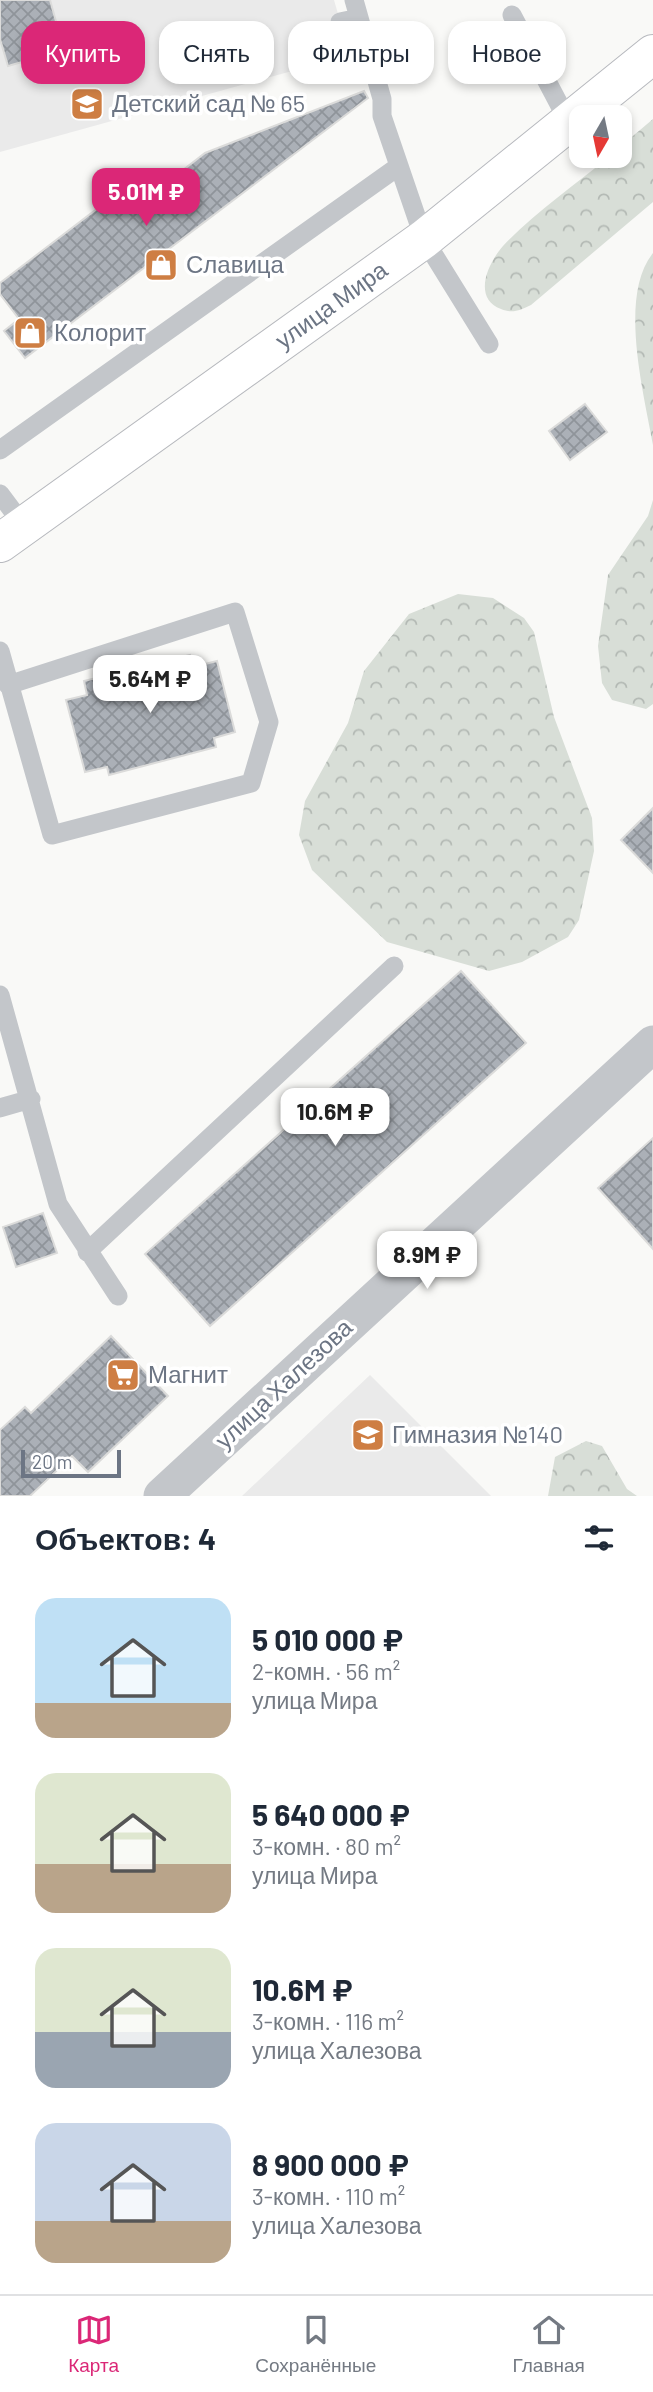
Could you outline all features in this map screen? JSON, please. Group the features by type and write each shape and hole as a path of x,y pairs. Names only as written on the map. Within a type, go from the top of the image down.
{"main road":[{"name":"улица Мира","path":"591,105 653,54"},
{"name":"улица Мира","path":"12,534 424,239 569,123"}],"street":[{"name":"улица Халезова","path":"162,1496 653,1044"}],"lane":[{"path":"351,13 382,99 382,116 424,239 489,344"},
{"path":"512,15 569,123"},
{"path":"0,450 399,166"},
{"path":"0,494 12,534"},
{"path":"0,651 8,685 52,835 251,783 269,722 235,612 8,685"},
{"path":"87,1252 394,967"},
{"path":"0,995 58,1204 118,1296"},
{"path":"0,1108 30,1099"}],"shaded area":[{"path":"0,0 334,0 340,21 288,21 288,72 274,76 274,21 159,21 159,84 245,84 0,152"},
{"name":"Гимназия №140","path":"370,1375 491,1496 242,1496"}],"green space":[{"path":"653,119 653,202 531,305 509,311 492,304 487,297 485,280 492,261 503,246 541,211 595,168 632,168 632,137"},
{"path":"653,253 653,445 636,346 635,319 637,294 643,272"},
{"path":"653,500 653,704 646,709 612,700 602,683 598,646 608,575 648,516"},
{"path":"458,594 493,598 524,618 534,632 554,717 592,818 594,851 579,920 568,937 522,962 489,971 387,942 312,870 299,835 305,801 348,723 364,671 409,614"},
{"path":"586,1441 602,1446 627,1489 637,1496 548,1496 555,1457"}],"building":[{"path":"0,0 50,0 56,21 21,21 21,62 8,66 0,39"},
{"path":"364,91 368,98 25,358 4,331 19,319 0,294 0,283 102,205 108,213 144,186 151,195 205,153"},
{"path":"585,404 607,432 570,460 549,431"},
{"path":"190,655 193,667 217,661 235,732 214,738 216,747 109,775 107,767 85,772 66,700 87,695 84,681"},
{"path":"653,808 653,873 621,840"},
{"path":"461,971 526,1043 210,1326 145,1254"},
{"path":"653,1138 653,1249 598,1188"},
{"path":"43,1213 57,1253 16,1267 3,1227"},
{"path":"111,1336 168,1396 88,1472 72,1456 30,1496 0,1496 0,1430 25,1407 31,1413"}],"place":[{"name":"Детский сад № 65","path":"87,104"},
{"name":"Славица","path":"161,265"},
{"name":"Колорит","path":"30,333"},
{"name":"Магнит","path":"123,1375"},
{"name":"Гимназия №140","path":"368,1435"}]}
